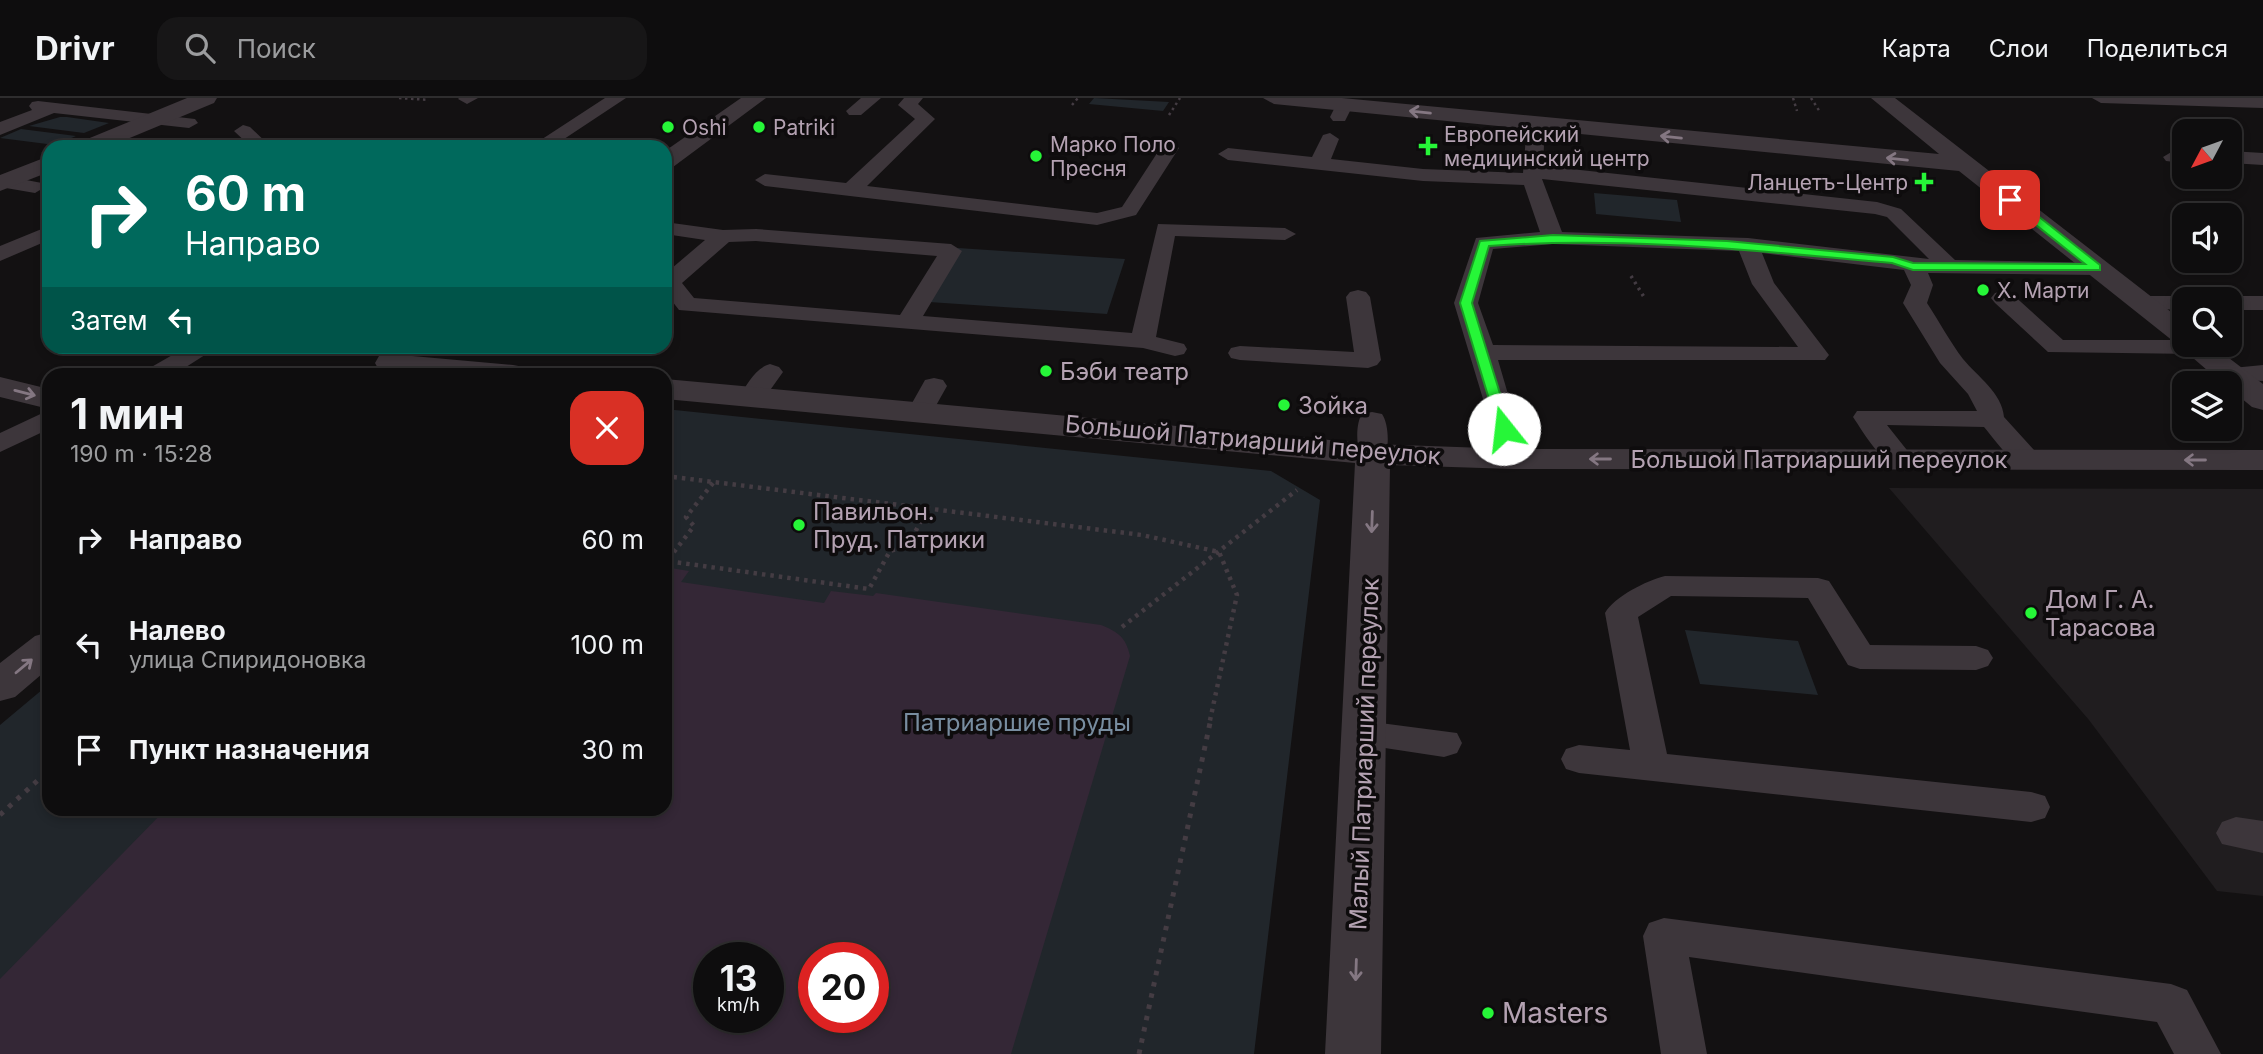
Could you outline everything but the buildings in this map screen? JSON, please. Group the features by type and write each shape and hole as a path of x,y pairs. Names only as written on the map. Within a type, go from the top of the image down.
{"street":[{"path":"105,140 206,98"},
{"path":"672,157 755,98"},
{"path":"1274,98 1342,111 1370,103 1536,124 1965,164"},
{"path":"1882,98 2172,328"},
{"path":"2,183 42,166"},
{"path":"2209,357 2227,371"},
{"path":"393,361 458,368"},
{"path":"2242,383 2263,400"},
{"name":"Большой Патриарший переулок","path":"672,388 761,384 1373,437 1513,459 2263,460"},
{"path":"0,387 42,397"},
{"name":"Малый Патриарший переулок","path":"1353,1054 1373,437"},
{"path":"0,687 42,652"}],"lane":[{"path":"550,140 617,98"},
{"path":"855,111 872,98"},
{"path":"851,190 926,119 907,105 914,98"},
{"path":"2101,98 2263,103"},
{"path":"0,129 30,105 190,123"},
{"path":"1536,124 1532,175 1553,238"},
{"path":"243,131 254,140"},
{"path":"1320,164 1330,139"},
{"path":"765,180 1097,219 1129,211 1170,148"},
{"path":"1228,154 1423,174 1532,175 1877,208 1894,213 1950,267"},
{"path":"2242,158 2263,159"},
{"path":"2,183 35,187"},
{"path":"1808,200 1825,253"},
{"path":"672,229 723,236 756,235 951,251 906,324"},
{"path":"1143,341 1166,229 1285,234"},
{"path":"0,254 42,235"},
{"path":"672,279 723,236"},
{"path":"1513,459 1483,352 1466,303 1484,243 1553,238 1748,245 1893,260 1913,266 2096,268"},
{"path":"1483,352 1816,355 1763,284 1748,245"},
{"path":"1913,266 1922,285 1915,303 1953,363 1978,390 1990,409 1992,419 2029,460"},
{"path":"672,286 687,305 805,322 906,324 959,335 1143,341 1175,349"},
{"path":"1240,353 1368,365 1358,297"},
{"path":"2003,298 2057,347 2172,344"},
{"path":"2140,303 2172,303"},
{"path":"2242,303 2263,303"},
{"path":"168,368 193,354"},
{"path":"2242,374 2263,373"},
{"path":"1900,459 1860,409 1992,419"},
{"path":"0,444 42,422"},
{"path":"1651,766 1621,613 1665,586 1818,588 1860,657 1976,658"},
{"path":"1364,734 1444,743"},
{"path":"1578,759 2032,807"},
{"path":"1684,1054 1664,936 2171,1004 2197,1054"}],"path":[{"path":"1072,105 1078,98"},
{"path":"1169,115 1180,98"},
{"path":"672,477 1142,535 1219,552"},
{"path":"672,555 694,526 686,517 714,482"},
{"path":"1122,627 1300,488"},
{"path":"672,562 869,589 890,551 908,546 927,509"},
{"path":"1139,1054 1237,595 1219,552"},
{"path":"0,815 42,776"}],"shaded area":[{"path":"1889,488 2263,489 2263,896 2217,891 2089,720"},
{"name":"Патриаршие пруды","path":"672,568 689,571 681,582 824,603 831,591 873,596 876,593 1101,625 1120,636 1126,644 1130,656 1011,1054 0,1054 0,979 159,816 672,816"}],"green space":[{"path":"1094,98 1169,102 1163,111 1089,104"},
{"path":"60,117 109,123 84,133 29,126"},
{"path":"21,129 76,136 67,140 42,140 42,143 0,138"},
{"path":"1594,193 1677,200 1681,222 1596,214"},
{"path":"958,248 1125,259 1107,314 929,302"},
{"name":"Патриаршие пруды","path":"672,410 1271,471 1320,500 1254,1054 0,1054 0,725 42,690 42,816 672,816"},
{"path":"1685,630 1798,641 1818,695 1700,684"}],"place":[{"name":"Oshi","path":"668,127"},
{"name":"Patriki","path":"759,127"},
{"name":"Европейский медицинский центр","path":"1428,146"},
{"name":"Марко Поло Пресня","path":"1036,156"},
{"name":"Ланцетъ-Центр","path":"1924,182"},
{"name":"Х. Марти","path":"1983,290"},
{"name":"Бэби театр","path":"1046,371"},
{"name":"Зойка","path":"1284,405"},
{"name":"Павильон. Пруд. Патрики","path":"799,525"},
{"name":"Дом Г. А. Тарасова","path":"2031,613"},
{"name":"Masters","path":"1488,1013"}],"route":[{"path":"1504,429 1483,352 1466,303 1484,243 1553,238 1727,244 1893,260 1913,266 2096,268 2010,200"}]}
